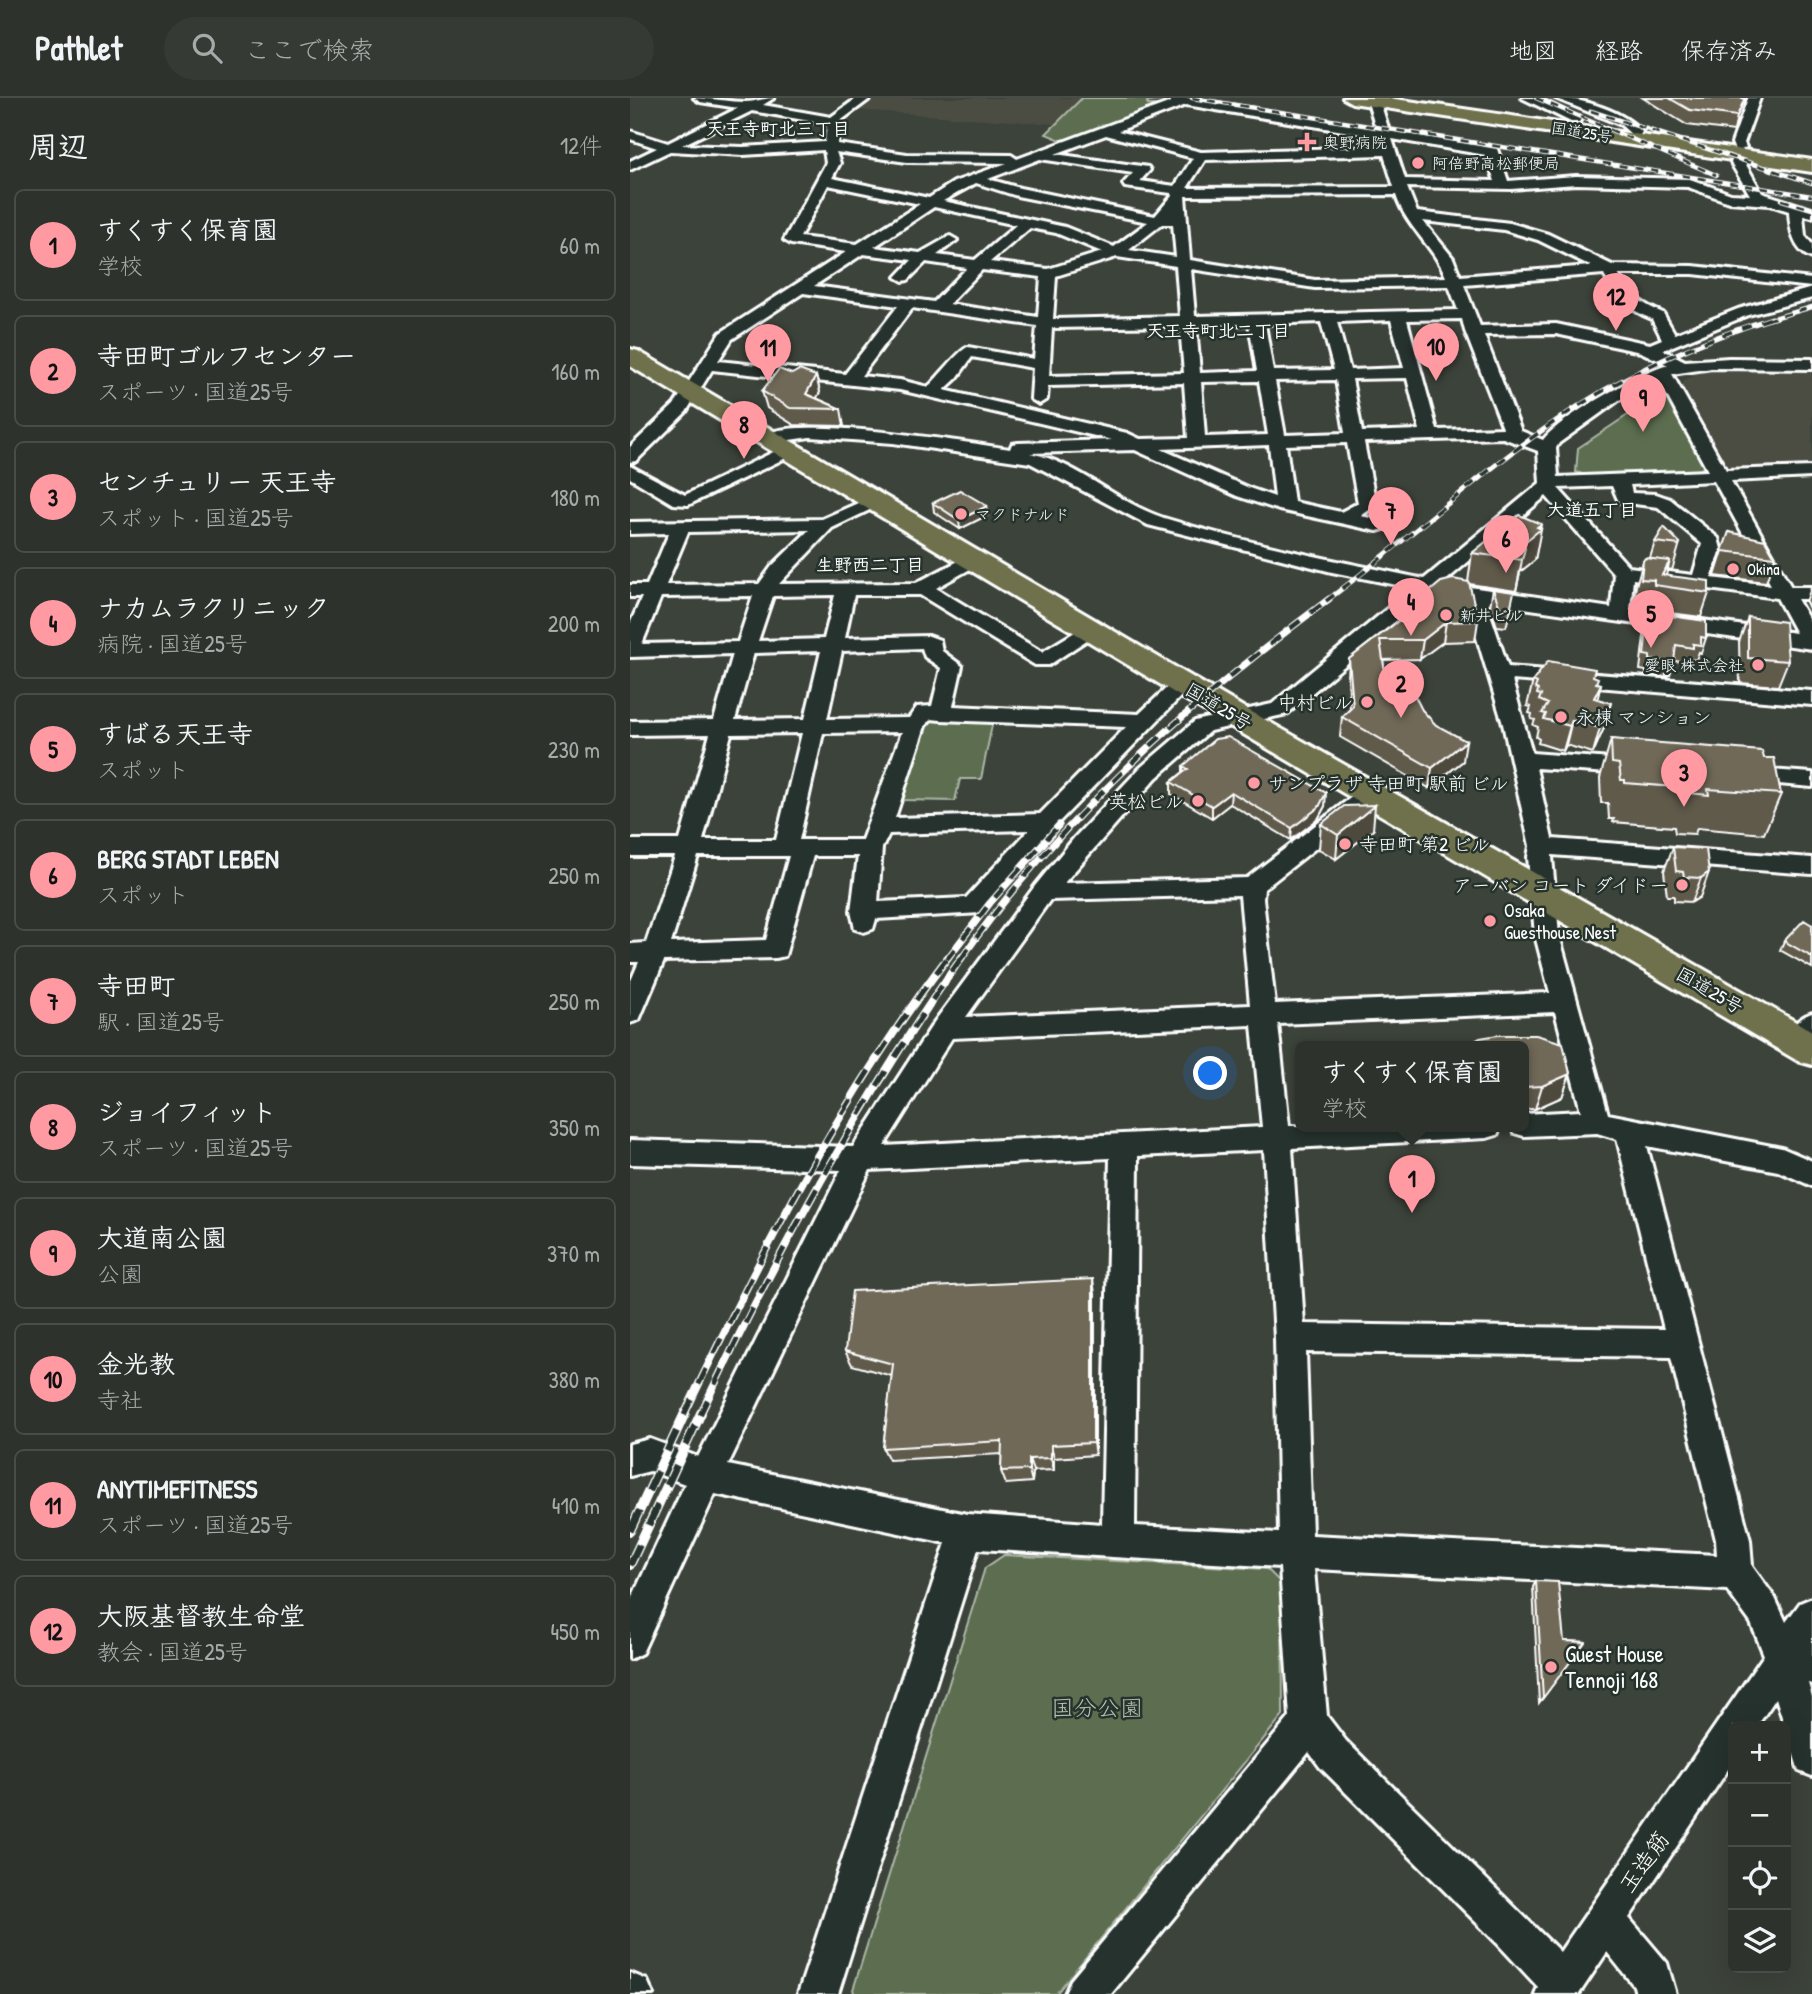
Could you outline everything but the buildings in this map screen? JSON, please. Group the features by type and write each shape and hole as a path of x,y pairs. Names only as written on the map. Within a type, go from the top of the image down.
{"highway":[{"name":"国道25号","path":"1352,98 1812,159"},
{"name":"国道25号","path":"1402,98 1636,132 1812,166"},
{"name":"国道25号","path":"630,356 1370,794 1807,1038"}],"street":[{"path":"700,98 833,121 865,98"},
{"path":"630,166 768,98"},
{"path":"1160,98 1189,100 1492,152 1502,183"},
{"path":"1528,98 1586,125"},
{"path":"1561,98 1625,122 1636,132"},
{"path":"1754,98 1738,143 1738,163 1757,196 1805,211 1798,236 1812,254"},
{"path":"630,457 680,408 726,337 932,202 975,179 1189,100"},
{"path":"1374,102 1382,134 1391,151 1399,187 1426,237 1446,258 1514,434"},
{"path":"833,121 833,163 791,240 1049,274 1114,252 1129,244 1159,220 1197,172 1201,156"},
{"path":"1105,131 1201,156 1391,151"},
{"path":"630,135 675,149 743,151 831,147 907,158 1058,158 1094,168 1143,170 1130,184 1178,193 1502,183 1511,185 1576,180 1690,183 1729,198 1769,201"},
{"path":"983,213 1058,158"},
{"path":"975,179 1023,185 1159,220 1180,220"},
{"path":"1283,179 1295,185 1296,191"},
{"path":"824,180 1060,230 1114,252 1315,284 1454,281 1609,269 1693,270 1812,283"},
{"path":"1178,193 1197,442"},
{"path":"937,308 977,266 1062,196"},
{"path":"1413,216 1505,226 1543,237 1609,269 1618,289 1640,309 1658,316 1670,340"},
{"path":"903,277 922,258 950,240"},
{"path":"1033,416 1037,412 1049,274"},
{"path":"799,288 1044,323 1467,314"},
{"path":"1652,350 1670,340 1743,312 1812,293"},
{"path":"851,379 908,304"},
{"path":"1398,316 1430,435"},
{"path":"1328,318 1343,375 1352,437 1367,505 1342,519"},
{"path":"1256,319 1277,439 1285,506"},
{"path":"1473,331 1556,329 1652,350 1683,366"},
{"path":"932,392 951,375 968,352 1041,373 1192,378 1414,373"},
{"path":"1804,364 1683,366 1629,388 1552,440 1547,448 1548,484 1624,572 1784,593 1812,593"},
{"path":"709,365 851,379 932,392 1121,437 1223,484 1285,506 1377,525"},
{"path":"1663,373 1811,641"},
{"path":"630,432 660,426"},
{"path":"630,471 679,500 688,500 779,444 810,432 893,438 1011,454 1035,459 1057,469 1155,521 1279,554 1425,587 1480,596 1811,641"},
{"path":"1011,454 1016,448 1514,434 1547,448"},
{"path":"630,1641 706,1476 861,1159 944,1028 1043,892 1083,843 1148,773 1203,726 1279,709 1548,484 1812,472"},
{"path":"1619,480 1625,498 1656,499 1709,538 1712,549 1700,582"},
{"path":"630,1013 643,953 689,848 746,646 765,590 779,570 825,524 874,501"},
{"path":"630,528 825,524"},
{"path":"681,527 630,650 929,642 933,644 932,653 952,666 941,713"},
{"path":"630,591 922,588 974,559"},
{"path":"1620,616 1624,572"},
{"path":"922,588 1042,661 1092,630"},
{"path":"643,953 776,949 815,727 846,589"},
{"path":"1480,596 1477,605 1502,673 1525,761 1542,846 1540,857 1547,935 1597,1122"},
{"path":"1502,673 1812,698"},
{"path":"1144,721 925,712 915,725 876,837 864,917 972,907 1043,830 1046,822 1183,684"},
{"path":"630,728 915,725"},
{"path":"1525,761 1659,769"},
{"path":"1715,773 1812,779"},
{"path":"1043,892 1253,887 1370,794"},
{"path":"630,848 794,848 876,837 1046,822"},
{"path":"1542,846 1812,866"},
{"path":"1253,887 1251,899 1277,1138 1290,1338 1296,1550 1309,1723 1334,1754 1511,1929 1558,1989"},
{"path":"944,1028 1564,1002"},
{"path":"1529,1125 1597,1122 1629,1131 1782,1160 1812,1174"},
{"path":"1629,1131 1733,1540 1735,1573"},
{"path":"630,1152 688,1156 861,1159 1392,1132"},
{"path":"1118,1542 1124,1146"},
{"path":"1290,1338 1683,1343"},
{"path":"630,1460 650,1455 706,1476 967,1531 1118,1542 1735,1573 1748,1585 1798,1662 1812,1758"},
{"path":"818,1994 967,1531"},
{"name":"玉造筋","path":"1741,1721 1798,1662 1812,1615"},
{"path":"1085,1994 1309,1723"},
{"name":"玉造筋","path":"1558,1989 1728,1737"},
{"path":"1604,1918 1653,1976 1656,1994"}],"shaded area":[{"path":"876,98 1082,98 1055,124 857,110"},
{"path":"1705,372 1812,372 1812,467 1736,470 1727,466 1683,385 1684,381"}],"green space":[{"path":"1082,98 1140,98 1160,101 1147,102 1148,105 1161,105 1063,141 1046,134"},
{"path":"1658,395 1667,396 1704,466 1700,470 1586,475 1576,472 1578,448"},
{"path":"924,719 993,720 981,779 960,779 955,801 903,800"},
{"name":"国分公園","path":"1004,1555 1267,1569 1282,1584 1283,1715 1056,1994 855,1994 853,1990 985,1568"}],"railway":[{"path":"1192,98 1812,196"},
{"path":"1536,98 1716,175"},
{"path":"1591,111 1812,183"},
{"path":"1782,200 1812,209"},
{"path":"1767,320 1812,307"},
{"path":"1326,601 1485,473 1583,403 1675,354 1772,318"},
{"path":"961,959 1041,858 1130,765 1227,679 1329,599"},
{"path":"947,959 990,903 1059,825"},
{"path":"684,1415 742,1296 804,1179 872,1065 948,957"},
{"path":"701,1413 821,1180 889,1067 962,957"},
{"path":"630,1531 685,1413"},
{"path":"630,1565 701,1413"}],"place":[{"name":"奥野病院","path":"1307,142"},
{"name":"阿倍野高松郵便局","path":"1418,163"},
{"name":"大阪基督教生命堂","path":"1616,331"},
{"name":"金光教","path":"1436,381"},
{"name":"ANYTIMEFITNESS","path":"768,382"},
{"name":"大道南公園","path":"1643,432"},
{"name":"ジョイフィット","path":"744,459"},
{"name":"マクドナルド","path":"961,514"},
{"name":"寺田町","path":"1391,545"},
{"name":"Okina","path":"1733,569"},
{"name":"BERG STADT LEBEN","path":"1506,573"},
{"name":"新井ビル","path":"1446,615"},
{"name":"ナカムラクリニック","path":"1411,636"},
{"name":"すばる天王寺","path":"1651,648"},
{"name":"愛眼 株式会社","path":"1758,665"},
{"name":"中村ビル","path":"1367,702"},
{"name":"永棟 マンション","path":"1561,717"},
{"name":"寺田町ゴルフセンター","path":"1401,718"},
{"name":"サンプラザ 寺田町 駅前 ビル","path":"1254,783"},
{"name":"英松ビル","path":"1198,801"},
{"name":"センチュリー 天王寺","path":"1684,807"},
{"name":"寺田町 第2 ビル","path":"1345,844"},
{"name":"アーバン コート ダイドー","path":"1682,885"},
{"name":"Osaka Guesthouse Nest","path":"1490,921"},
{"name":"すくすく保育園","path":"1412,1213"},
{"name":"Guest House Tennoji 168","path":"1551,1667"}],"district":[{"name":"天王寺町北三丁目","path":"778,129"},
{"name":"天王寺町北二丁目","path":"1218,331"},
{"name":"大道五丁目","path":"1592,510"},
{"name":"生野西二丁目","path":"870,565"}]}
